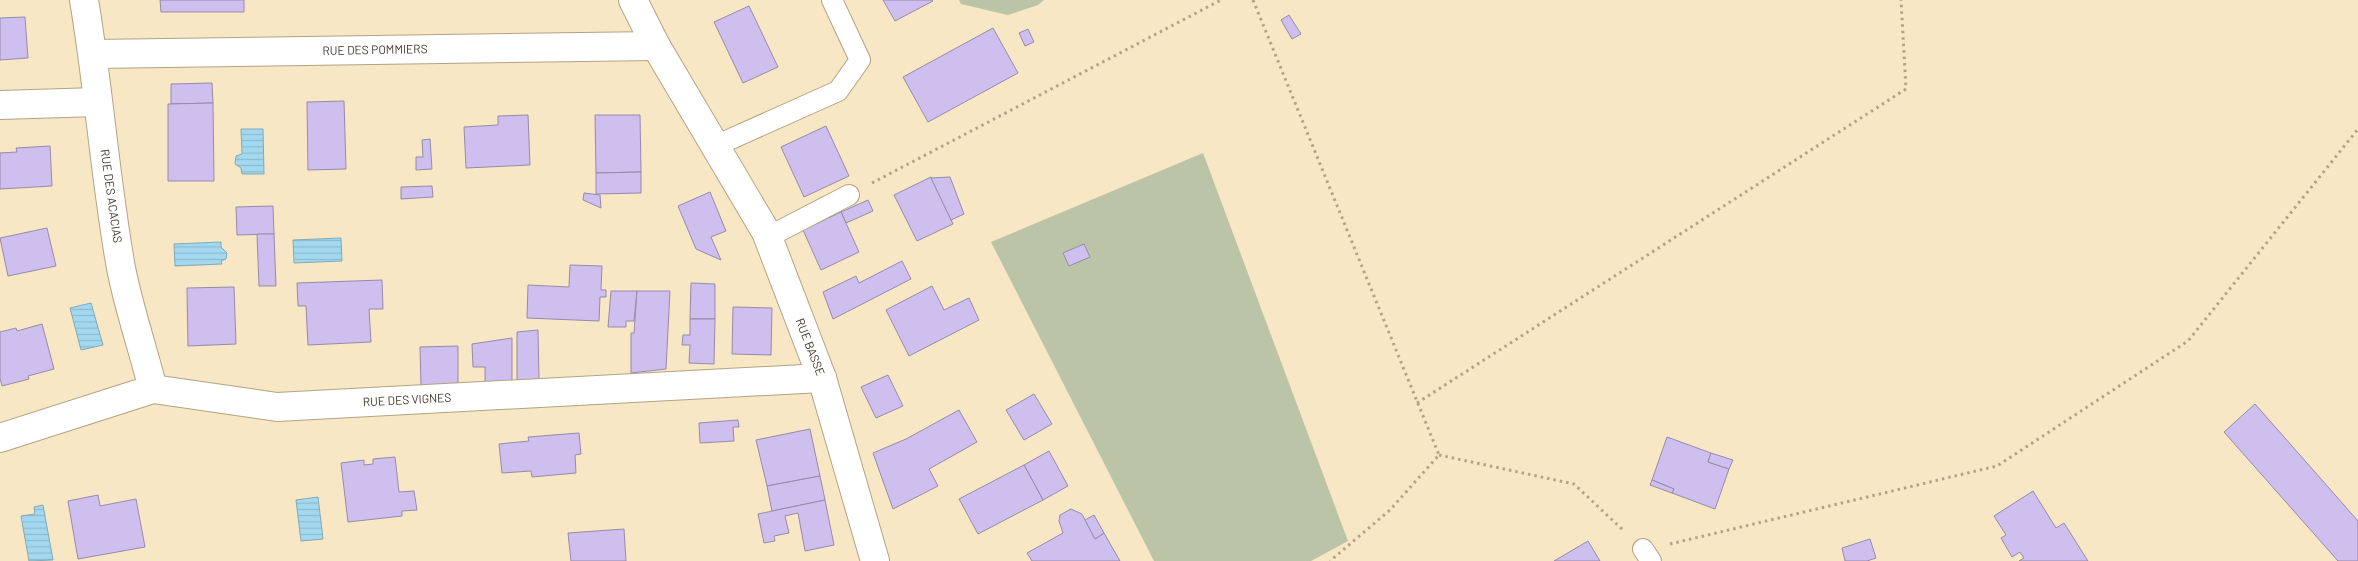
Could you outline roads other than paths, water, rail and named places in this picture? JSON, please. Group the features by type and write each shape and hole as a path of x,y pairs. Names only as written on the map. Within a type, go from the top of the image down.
{"street":[{"name":"RUE DES ACACIAS","path":"84,0 122,269 153,389"},
{"name":"RUE BASSE","path":"633,0 656,46 768,237 822,378 875,561"},
{"name":"RUE DES POMMIERS","path":"93,54 656,46"},
{"path":"0,105 97,102"},
{"name":"RUE DES VIGNES","path":"0,438 153,389 277,407 822,378"}],"lane":[{"path":"715,146 838,92 860,60 832,0"},
{"path":"768,237 849,195"}],"water":[{"path":"241,129 263,129 264,174 242,174 241,168 235,164 236,156 242,154"},
{"path":"341,238 342,261 294,263 293,240"},
{"path":"221,242 221,247 227,253 226,259 221,261 222,264 175,266 174,244"},
{"path":"91,303 103,345 81,350 70,308"},
{"path":"318,497 323,539 301,541 296,500"},
{"path":"43,505 53,560 29,561 21,516 35,514 34,507"}]}
